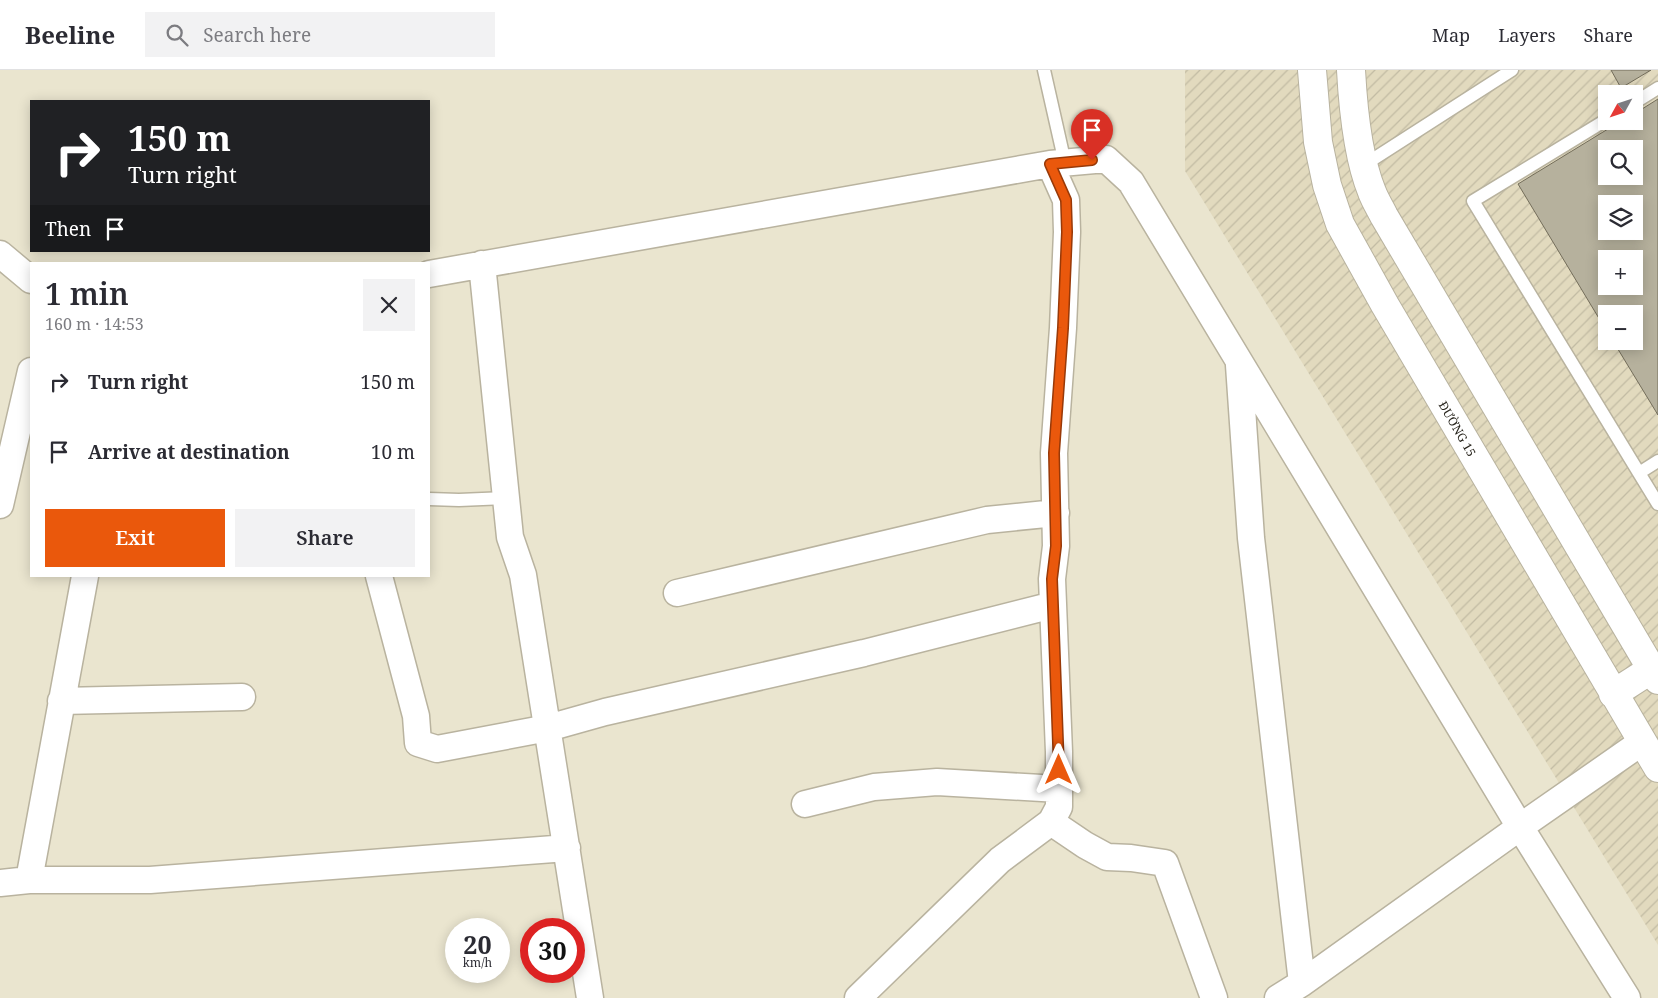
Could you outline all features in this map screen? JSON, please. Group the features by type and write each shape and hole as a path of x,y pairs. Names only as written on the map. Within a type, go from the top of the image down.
{"street":[{"name":"ĐƯỜNG 15","path":"1312,70 1318,142 1327,185 1340,224 1385,305 1612,694 1658,768"},
{"path":"1351,70 1353,104 1364,165 1372,191 1399,244 1592,566 1656,677 1612,694"},
{"path":"430,274 1058,163 1106,159 1131,182 1520,826 1627,998"},
{"path":"858,998 1000,860 1051,822 1059,807 1059,752 1052,579 1056,546 1054,453 1063,328 1066,200 1058,163"},
{"path":"1327,185 1364,165"},
{"path":"482,264 510,537 523,575 590,998"},
{"path":"1238,359 1251,538 1302,983"},
{"path":"0,505 30,375"},
{"path":"677,593 987,520 1056,513"},
{"path":"28,880 85,577"},
{"path":"379,577 416,716 418,744 437,749 548,728 605,712 864,653 1053,605"},
{"path":"62,701 242,697"},
{"path":"1278,998 1302,983 1520,826 1642,742"},
{"path":"805,804 874,787 937,782 1059,789"},
{"path":"1051,822 1106,857 1131,858 1165,863 1214,998"},
{"path":"0,882 28,880 150,880 567,848"}],"lane":[{"path":"1044,70 1058,163"},
{"path":"1364,165 1512,70"},
{"path":"1643,97 1658,88"},
{"path":"1598,125 1473,201 1658,504"},
{"path":"1639,473 1658,461"},
{"path":"430,500 506,498"}],"shaded area":[{"path":"1185,70 1658,70 1658,945 1185,171"}],"building":[{"path":"1611,70 1651,70 1626,85 1619,85"},
{"path":"1658,99 1658,415 1618,350 1643,350 1643,305 1598,305 1598,317 1518,184 1606,130 1643,130 1643,108"}],"route":[{"path":"1059,770 1052,579 1056,546 1054,453 1063,328 1067,232 1066,200 1050,164 1092,160"}]}
